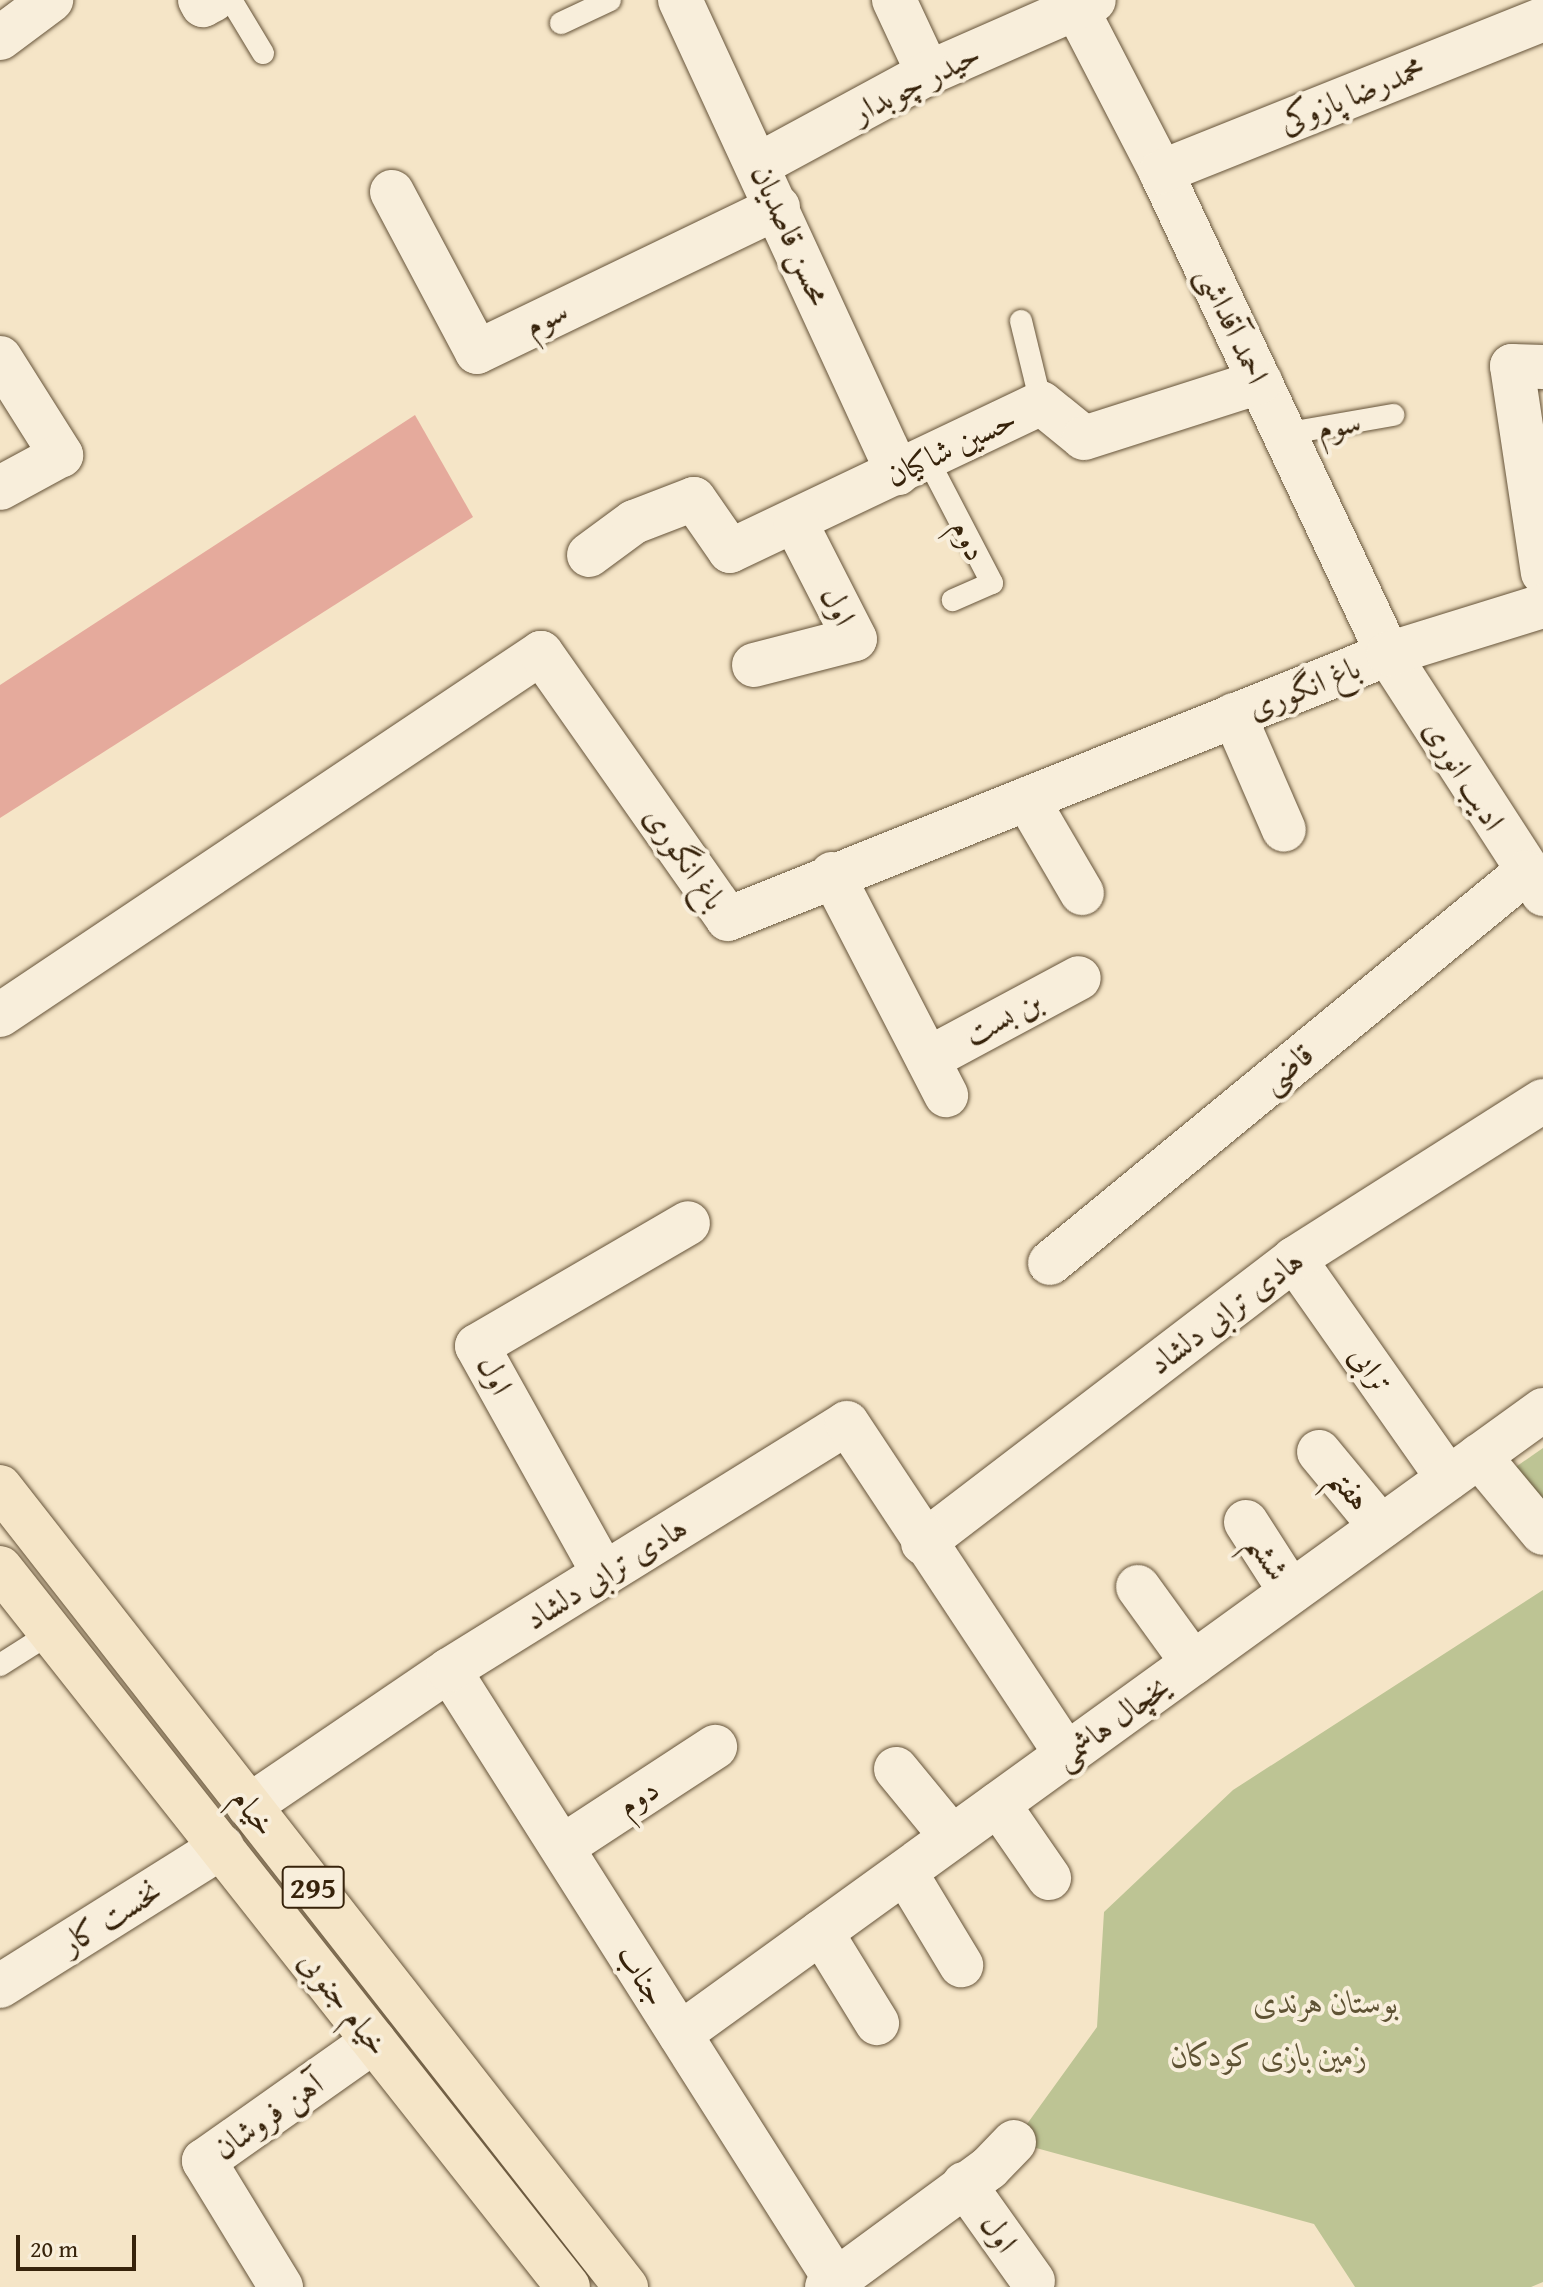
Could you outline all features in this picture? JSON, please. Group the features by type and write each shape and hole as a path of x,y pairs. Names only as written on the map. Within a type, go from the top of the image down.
{"main road":[{"name":"خیام","path":"0,1487 626,2287"},
{"name":"خیام جنوبی","path":"0,1568 568,2287"}],"street":[{"path":"0,38 51,0"},
{"path":"200,0 203,5 213,0"},
{"name":"محسن قاصدیان","path":"680,0 778,207 913,466"},
{"path":"894,0 928,73"},
{"name":"حیدر چوبدار","path":"760,164 928,73 1081,3"},
{"name":"احمد آقداشی","path":"1081,3 1388,654"},
{"name":"محمدرضا پازوکی","path":"1161,172 1543,19"},
{"name":"سوم","path":"392,192 477,352 778,207"},
{"path":"0,358 61,455 0,488"},
{"path":"1543,367 1512,366 1543,573"},
{"name":"حسین شاکیان","path":"589,555 634,522 694,499 730,551 1041,403 1084,438 1260,382"},
{"name":"اول","path":"754,665 855,639 795,522"},
{"name":"باغ انگوری","path":"0,1015 541,653 728,919 832,874 1388,654 1543,606"},
{"name":"ادیب انوری","path":"1388,654 1534,883"},
{"path":"1234,715 1284,830"},
{"path":"1027,799 1082,893"},
{"name":"بن بست","path":"832,874 937,1077 1079,978"},
{"name":"قاضی","path":"1050,1263 1534,883"},
{"name":"هادی ترابی دلشاد","path":"923,1543 1294,1259 1543,1101"},
{"name":"اول","path":"604,1574 477,1346 688,1223"},
{"name":"ترابی","path":"1294,1259 1464,1467 1543,1533"},
{"name":"یخچال هاشمی","path":"680,2034 1543,1410"},
{"name":"هادی ترابی دلشاد","path":"249,1806 449,1670 847,1423 923,1543 1067,1755"},
{"name":"هفتم","path":"1319,1452 1381,1527"},
{"name":"ششم","path":"1246,1522 1291,1592"},
{"path":"1138,1587 1193,1663"},
{"name":"جناب","path":"449,1670 680,2034 831,2283 964,2184 1014,2142"},
{"name":"دوم","path":"562,1847 715,1747"},
{"path":"896,1769 952,1837"},
{"path":"998,1804 1049,1878"},
{"name":"نخست کار","path":"0,1986 222,1847"},
{"path":"905,1872 961,1965"},
{"path":"821,1932 877,2023"},
{"name":"آهن فروشان","path":"281,2287 204,2161 374,2041"},
{"name":"اول","path":"964,2184 1033,2281"}],"lane":[{"path":"231,0 263,53"},
{"path":"561,23 610,0"},
{"path":"1021,321 1041,403"},
{"name":"سوم","path":"1284,434 1393,415"},
{"name":"دوم","path":"913,466 992,583 953,600"},
{"path":"0,1665 52,1632"}],"green space":[{"path":"1543,1448 1543,1534 1497,1480"},
{"name":"بوستان هرندی","path":"1543,1590 1543,2282 1531,2287 1355,2287 1314,2224 1014,2142 1097,2027 1104,1912 1233,1790"}],"building":[{"path":"415,415 473,517 0,818 0,685"}],"park label":[{"name":"زمین بازی کودکان","path":"1269,2055"}]}
